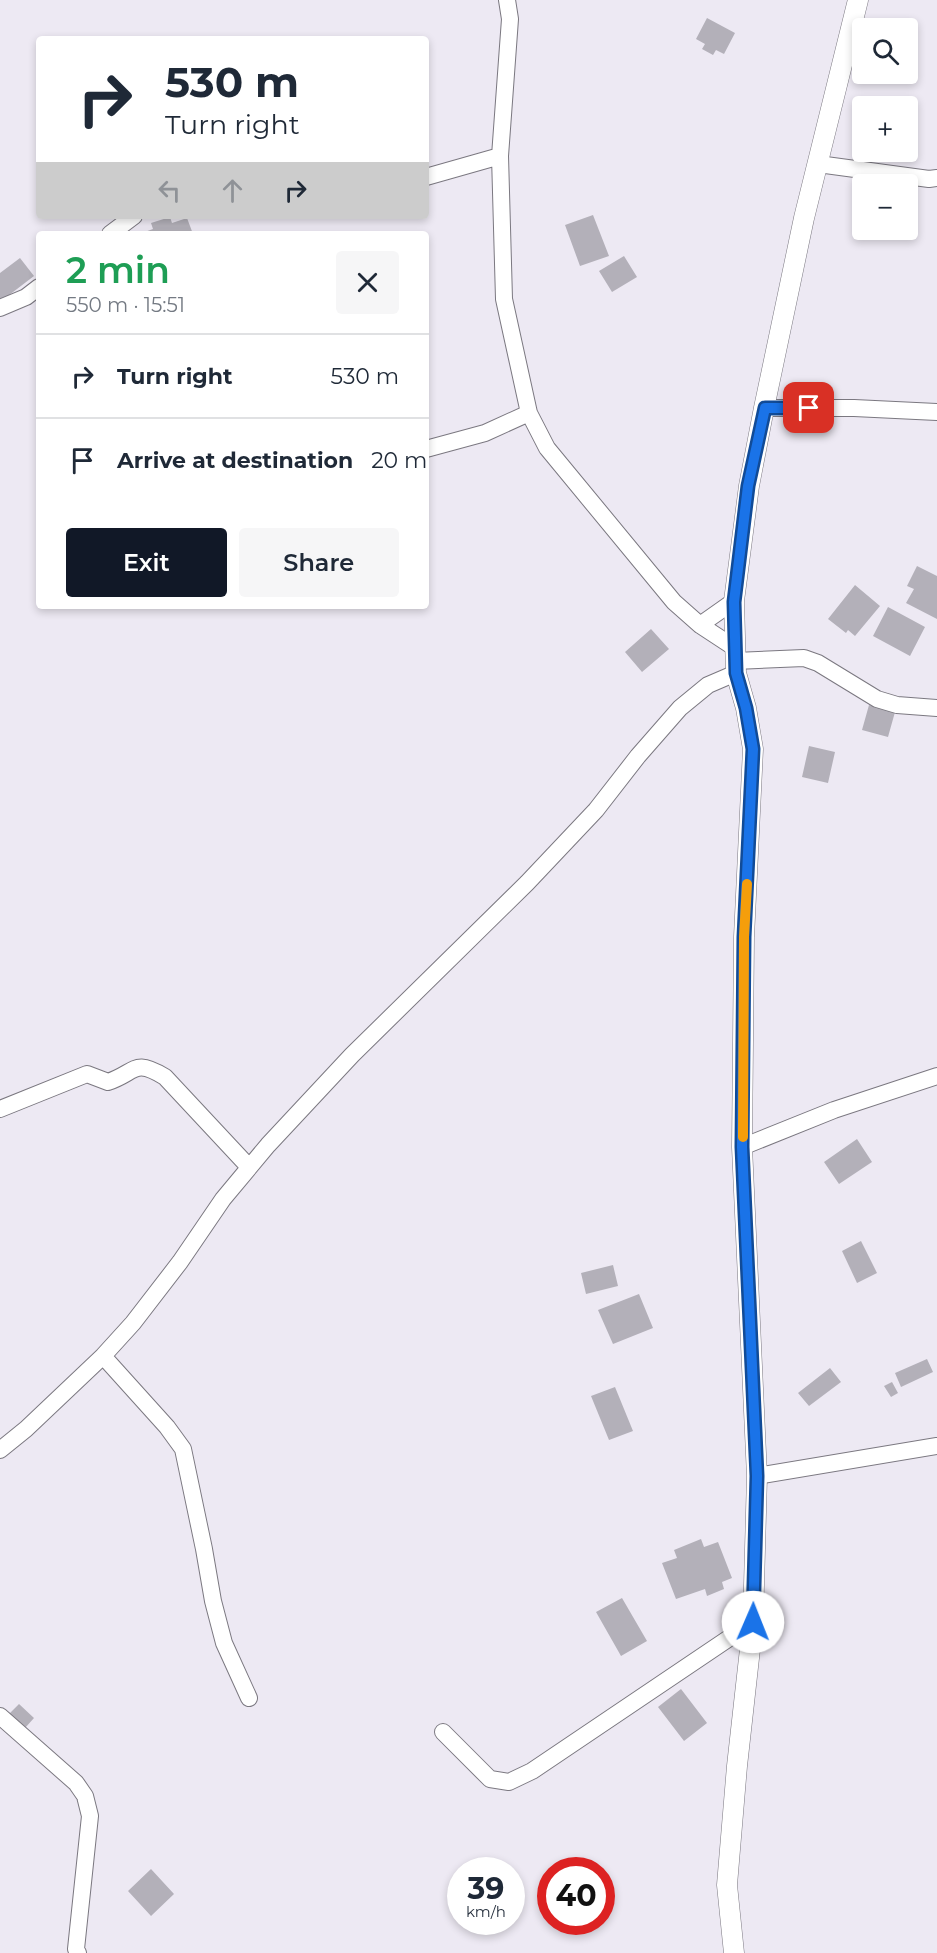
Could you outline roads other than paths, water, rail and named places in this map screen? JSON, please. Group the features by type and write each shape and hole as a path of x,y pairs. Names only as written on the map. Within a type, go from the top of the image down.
{"street":[{"path":"507,0 510,19 500,156 504,299 529,413 547,448 674,602 735,660"},
{"path":"734,1953 727,1885 753,1622 757,1476 742,1147 744,937 753,749 735,660 734,602 748,486 804,218 858,0"},
{"path":"429,176 500,156"},
{"path":"818,164 929,179 937,178"},
{"path":"114,231 130,219"},
{"path":"0,308 26,297 36,289"},
{"path":"765,408 854,408 937,412"},
{"path":"429,448 485,433 529,413"},
{"path":"700,625 734,602"},
{"path":"0,1450 26,1429 103,1356 133,1323 180,1262 223,1199 268,1145 352,1055 527,883 581,826 680,708 735,660 804,658 818,663 877,699 897,705 937,708"},
{"path":"0,1109 87,1074 108,1082 134,1068 149,1068 165,1077 249,1167"},
{"path":"742,1147 834,1110 937,1076"},
{"path":"103,1356 167,1427 183,1449 213,1601 224,1643 249,1698"},
{"path":"757,1476 937,1446"},
{"path":"443,1732 490,1779 509,1782 532,1771 753,1622"},
{"path":"0,1716 76,1783 85,1796 90,1816 76,1949 78,1953"}]}
